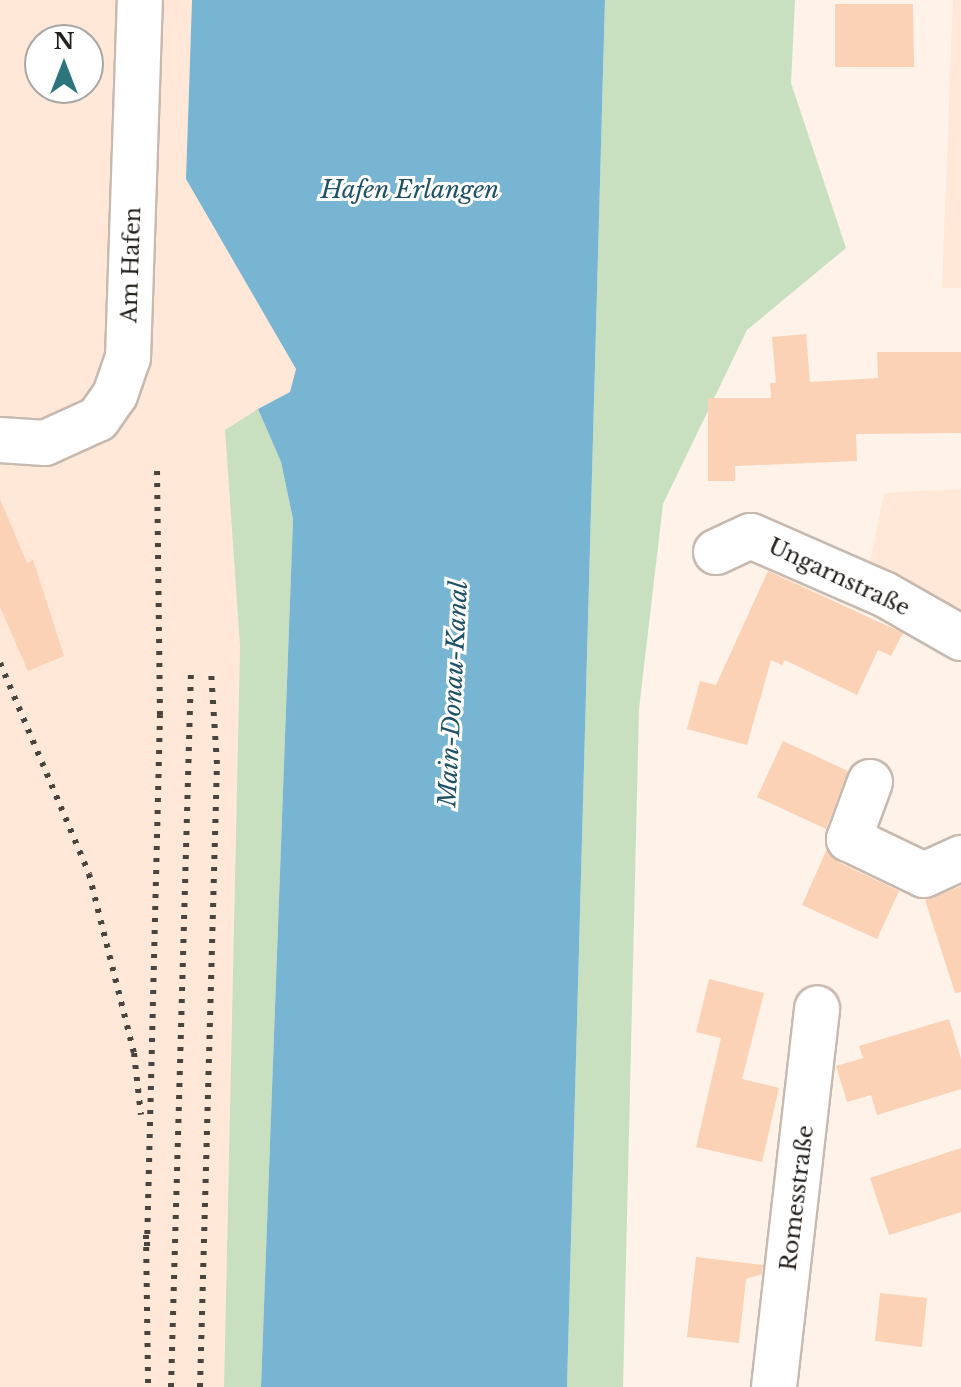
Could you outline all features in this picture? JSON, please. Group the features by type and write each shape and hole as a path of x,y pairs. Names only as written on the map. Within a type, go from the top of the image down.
{"street":[{"name":"Am Hafen","path":"0,440 45,443 98,419 115,395 128,358 140,0"},
{"name":"Ungarnstraße","path":"716,552 751,536 884,594 961,638"},
{"path":"870,782 849,839 924,875 961,858"},
{"name":"Romesstraße","path":"774,1387 817,1008"}],"shaded area":[{"path":"0,0 192,0 186,179 296,369 290,392 225,430 240,646 224,1387 0,1387"},
{"path":"953,0 961,0 961,288 942,288"},
{"path":"961,489 961,616 869,567 884,493"}],"green space":[{"path":"605,0 795,0 791,83 846,248 747,330 663,504 639,709 623,1387 567,1387"},
{"path":"258,409 281,462 293,519 261,1387 224,1387 240,646 225,430"}],"water":[{"path":"192,0 605,0 567,1387 261,1387 293,519 281,462 258,409 290,392 296,369 186,179"}],"building":[{"path":"835,4 913,4 914,67 835,67"},
{"path":"806,334 810,382 878,378 877,352 961,352 961,433 856,434 857,461 735,466 735,481 708,481 708,398 771,398 770,383 776,383 772,337"},
{"path":"0,499 27,563 33,560 64,656 28,671 0,607"},
{"path":"768,571 903,633 891,656 878,650 857,695 785,660 782,665 771,660 747,745 687,729 700,681 716,685"},
{"path":"783,741 848,771 826,829 757,797"},
{"path":"827,849 838,862 899,891 877,939 802,905"},
{"path":"961,886 961,992 955,993 925,900"},
{"path":"709,979 764,993 742,1079 779,1088 762,1162 696,1147 721,1038 696,1032"},
{"path":"949,1019 961,1059 961,1089 877,1115 871,1095 847,1102 836,1066 863,1058 859,1046"},
{"path":"961,1148 961,1212 889,1235 870,1178"},
{"path":"696,1257 763,1265 762,1274 746,1279 739,1343 687,1337"},
{"path":"880,1293 927,1298 922,1347 875,1341"}],"railway":[{"path":"147,1246 160,715 157,465"},
{"path":"0,663 89,874 134,1053 141,1115"},
{"path":"171,1387 191,669"},
{"path":"200,1387 217,764 211,670"},
{"path":"146,1235 148,1387"}],"water label":[{"name":"Hafen Erlangen","path":"410,190"},
{"name":"Main-Donau-Kanal","path":"453,694"}]}
